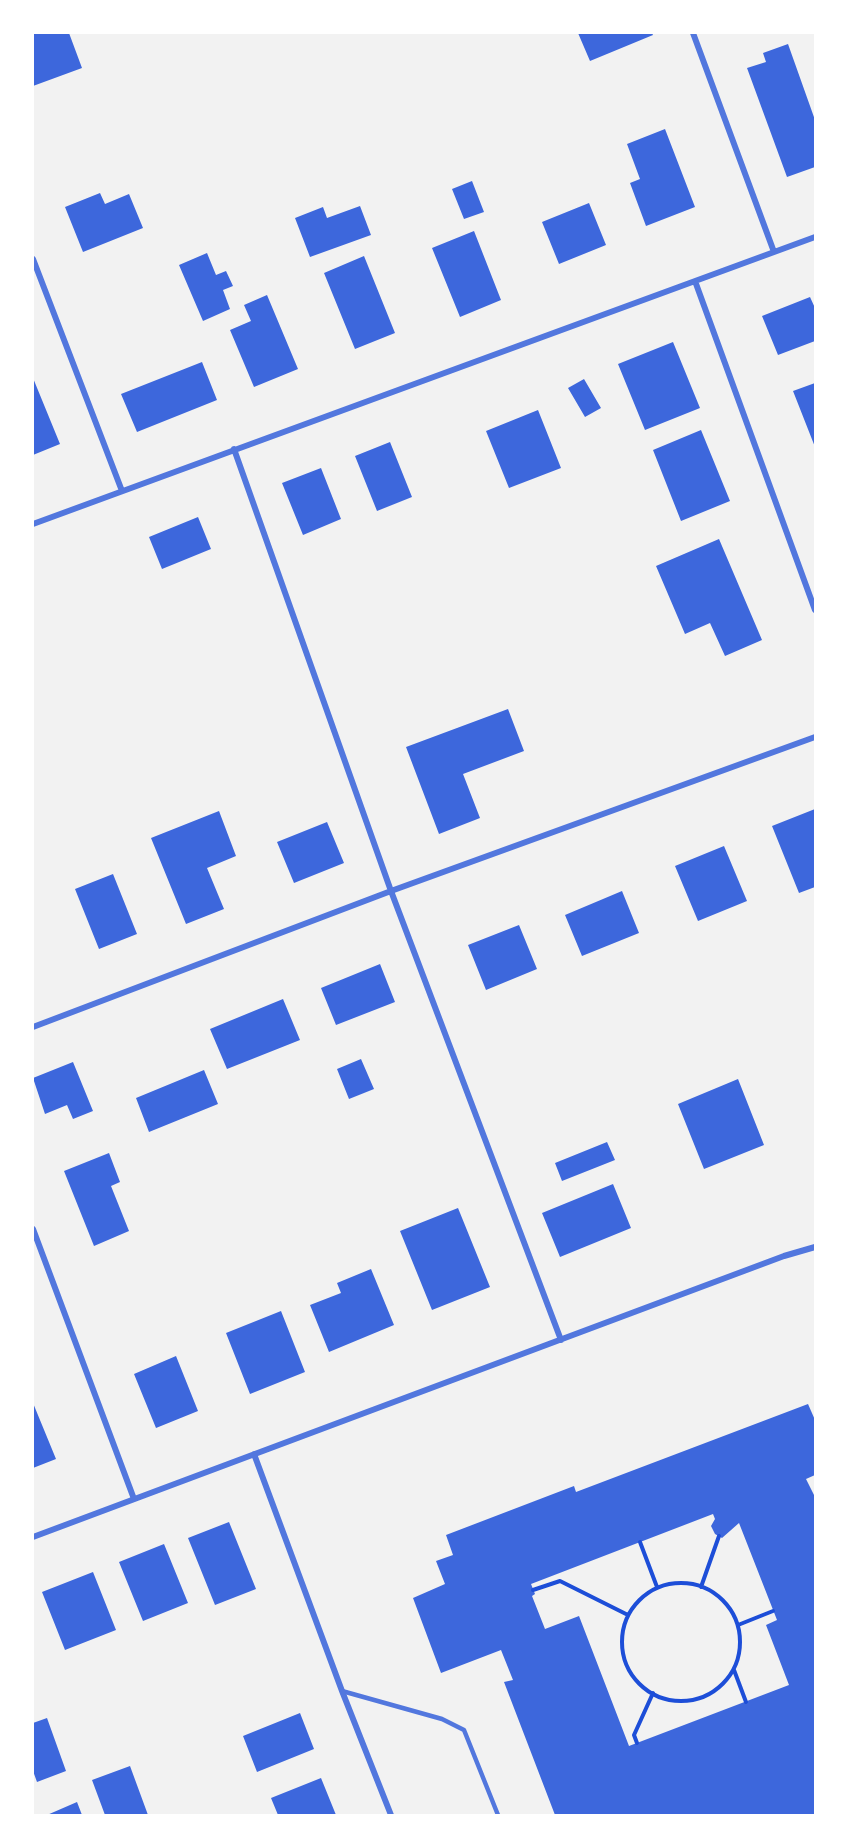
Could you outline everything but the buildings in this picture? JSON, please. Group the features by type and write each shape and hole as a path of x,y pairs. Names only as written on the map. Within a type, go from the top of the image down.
{"street":[{"path":"693,33 774,252"},
{"path":"33,524 815,237"},
{"path":"33,259 122,491"},
{"path":"695,281 815,610"},
{"path":"234,449 391,891 561,1340"},
{"path":"33,1027 391,891 815,737"},
{"path":"33,1228 134,1499"},
{"path":"33,1538 815,1247"},
{"path":"254,1454 342,1691 391,1815"}],"lane":[{"path":"342,1691 442,1719 464,1730 498,1815"}],"path":[{"path":"701,1587 719,1536"},
{"path":"640,1542 657,1587"},
{"path":"533,1590 560,1581 627,1615"},
{"path":"675,1583 701,1587 712,1590 726,1602 738,1625 741,1637 739,1655 733,1669 719,1687 703,1697 683,1701 663,1698 645,1689 631,1674 623,1655 622,1635 627,1615 640,1599 657,1587 675,1583"},
{"path":"738,1625 773,1611"},
{"path":"733,1669 746,1702"},
{"path":"637,1743 634,1735 653,1693"}]}
